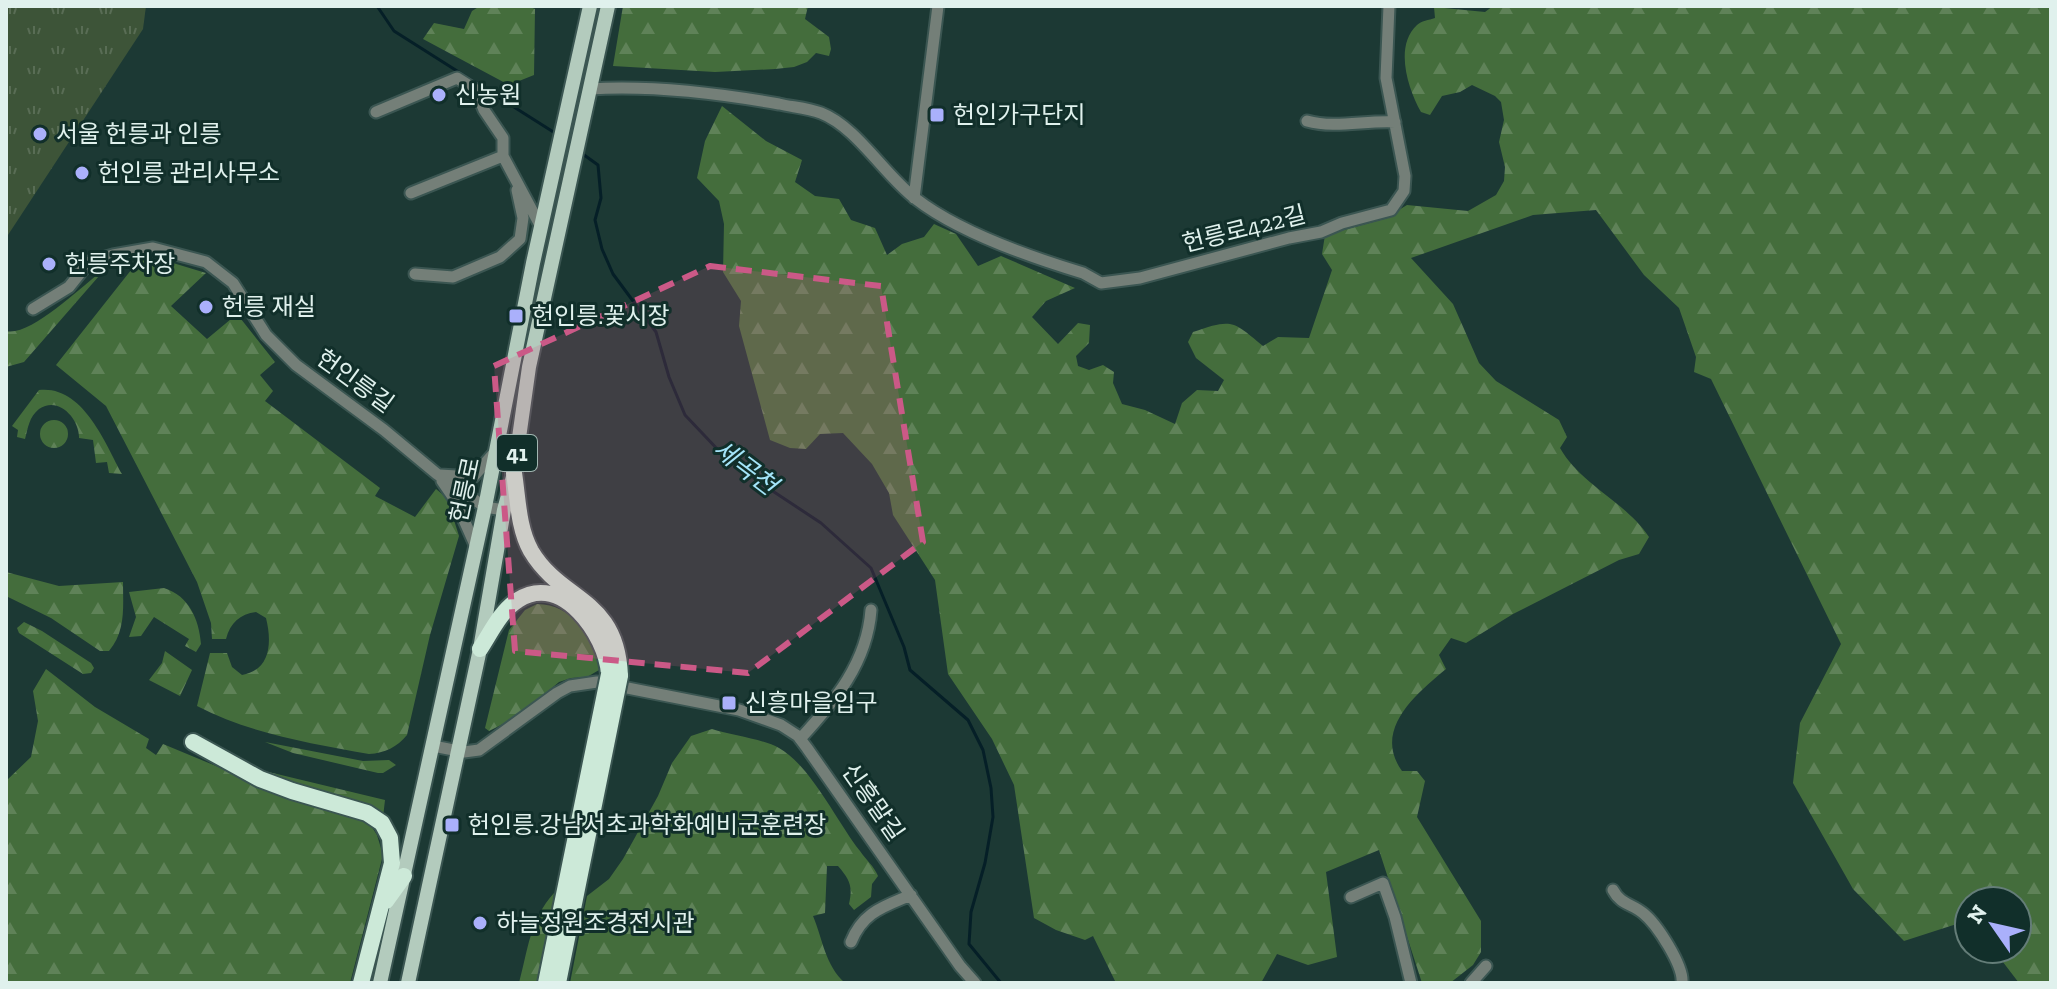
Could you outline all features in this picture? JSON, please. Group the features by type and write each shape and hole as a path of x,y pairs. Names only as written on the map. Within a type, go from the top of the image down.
{"highway":[{"path":"514,473 522,528 531,550 545,569 592,608 616,644 614,675 558,983"},
{"path":"480,649 510,606 523,597 541,593 563,601 587,619 603,644 614,675 546,983"},
{"path":"193,742 275,785 367,813 382,823 393,852 361,983"},
{"path":"381,908 404,876"},
{"path":"371,951 374,983"}],"main road":[{"name":"헌릉로","path":"380,983 485,507 541,227 590,6"},
{"name":"헌릉로","path":"408,983 480,649 504,510 514,473 529,367 608,6"}],"street":[{"path":"914,198 938,6"},
{"name":"헌릉로422길","path":"590,89 624,87 706,94 822,113 866,147 914,198 963,229 1083,273 1101,283 1140,278 1321,232 1391,210 1404,191 1405,176 1386,78 1389,6"},
{"path":"376,112 457,78 476,90 484,110 503,138 503,156 541,227"},
{"path":"1307,121 1331,125 1395,122"},
{"path":"411,193 503,156"},
{"path":"415,274 453,277 500,257 520,239 523,218 515,177"},
{"name":"헌인릉길","path":"33,309 69,287 89,262 138,248 168,250 206,262 233,283 266,335 289,359 437,474 485,507 504,510"},
{"path":"437,474 473,477 496,452"},
{"path":"437,474 455,500 476,547"},
{"path":"800,739 846,684 861,656 871,610"},
{"name":"신흥말길","path":"457,751 473,752 484,747 541,703 570,686 597,682 760,716 781,725 800,739 975,983"},
{"path":"433,746 457,751"},
{"path":"1351,897 1383,883 1411,983"},
{"path":"1613,890 1624,903 1645,914 1677,960 1683,973 1682,983"},
{"path":"851,942 861,921 880,908 911,895"},
{"path":"1471,983 1486,966"}],"highlighted area":[{"path":"710,266 881,286 923,542 748,673 515,651 494,366"}],"green space":[{"name":"서울 헌릉과 인릉","path":"6,6 146,6 143,29 6,238"},
{"path":"480,6 528,6 535,9 534,75 509,85 423,39 434,23 464,29 472,11"},
{"path":"623,6 808,6 805,19 829,37 831,49 829,56 816,53 807,62 775,69 715,72 613,66"},
{"path":"1493,6 2051,6 2051,983 2019,983 2005,965 2033,965 2033,885 1953,885 1953,925 1904,941 1853,889 1793,783 1800,723 1841,644 1711,379 1694,372 1696,357 1679,308 1644,275 1596,210 1533,215 1411,258 1453,304 1479,363 1496,381 1559,420 1567,437 1560,448 1569,461 1649,537 1639,554 1619,560 1513,614 1466,643 1451,638 1439,655 1446,669 1411,701 1395,727 1392,741 1394,756 1402,771 1417,771 1425,781 1417,817 1481,921 1481,952 1473,965 1450,983 1422,983 1379,850 1326,872 1337,957 1308,965 1277,954 1261,983 1116,983 1093,936 1085,940 1034,918 1014,785 992,739 948,674 935,580 893,515 889,493 872,464 843,433 820,434 806,449 790,448 770,440 739,326 741,301 723,272 724,224 719,201 697,178 705,141 722,106 766,141 802,160 795,182 815,196 839,199 851,220 875,228 887,255 902,244 924,237 934,224 956,234 978,266 1001,256 1075,288 1046,301 1032,317 1058,344 1078,323 1090,325 1089,343 1076,356 1078,366 1089,370 1103,365 1114,372 1113,383 1122,404 1145,410 1175,424 1182,403 1197,390 1218,391 1224,380 1196,358 1188,342 1193,332 1232,324 1263,346 1278,337 1309,338 1332,270 1322,254 1325,235 1384,219 1407,205 1468,211 1496,195 1504,181 1505,167 1499,142 1504,120 1501,102 1472,85 1460,92 1442,96 1430,115 1421,112 1408,80 1405,56 1410,34 1419,24 1435,18 1434,7 1485,12"},
{"path":"139,260 163,260 206,273 171,306 207,339 237,314 275,362 260,375 273,391 265,401 380,488 375,496 415,517 436,489 447,498 459,536 430,635 407,735 390,749 369,754 303,741 238,724 197,706 210,653 227,653 232,667 242,675 252,672 264,661 269,645 266,618 256,612 245,615 236,620 226,639 212,639 211,623 197,582 106,406 56,365"},
{"path":"97,275 24,362 6,367 6,331 16,331 40,320"},
{"path":"39,390 55,391 80,406 100,432 122,474 109,473 107,462 96,463 93,440 79,438 72,417 61,407 47,405 39,409 31,419 25,439 17,437 18,430 12,426"},
{"path":"54,420 64,424 68,434 64,444 54,448 44,444 40,434 44,424"},
{"path":"6,572 59,586 123,582 122,618 118,635 109,651 100,651 51,618 6,596"},
{"path":"164,588 180,597 191,610 201,644 196,652 185,646 189,639 154,617 141,636 129,637 136,617 129,592"},
{"path":"537,604 561,610 580,625 593,646 599,670 587,677 559,682 517,717 489,731 485,728 509,630 525,610"},
{"path":"24,622 91,663 94,668 91,673 83,674 19,633 17,628"},
{"path":"165,651 192,670 180,696 149,680 162,663"},
{"path":"46,669 95,707 149,739 146,748 156,755 163,744 281,793 368,821 377,835 383,855 350,983 6,983 6,781 31,757 38,721 33,691"},
{"path":"712,729 764,742 791,756 813,781 876,872 878,876 872,884 871,897 854,910 849,904 850,884 845,875 838,866 827,866 825,913 813,916 829,960 845,983 570,983 587,896 609,879 623,859 658,796 672,763 691,736"},
{"path":"265,742 363,761 389,760 396,765 378,773 293,753"},
{"path":"252,768 385,800 383,817"},
{"path":"554,893 537,983 519,983 535,924"}],"waterway":[{"name":"세곡천","path":"377,6 394,31 555,133"},
{"name":"세곡천","path":"580,152 598,165 601,198 595,220 602,249 613,274 656,332 669,377 685,415 721,453 821,523 871,568 904,647 910,670 968,720 983,750 993,817 985,863 971,912 969,944 1001,983"}],"place":[{"name":"신농원","path":"439,95"},
{"name":"헌인가구단지","path":"937,115"},
{"name":"서울 헌릉과 인릉","path":"40,134"},
{"name":"헌인릉 관리사무소","path":"82,173"},
{"name":"헌릉주차장","path":"49,264"},
{"name":"헌릉 재실","path":"206,307"},
{"name":"헌인릉.꽃시장","path":"516,316"},
{"name":"신흥마을입구","path":"729,703"},
{"name":"헌인릉.강남서초과학화예비군훈련장","path":"452,825"},
{"name":"하늘정원조경전시관","path":"480,923"}]}
